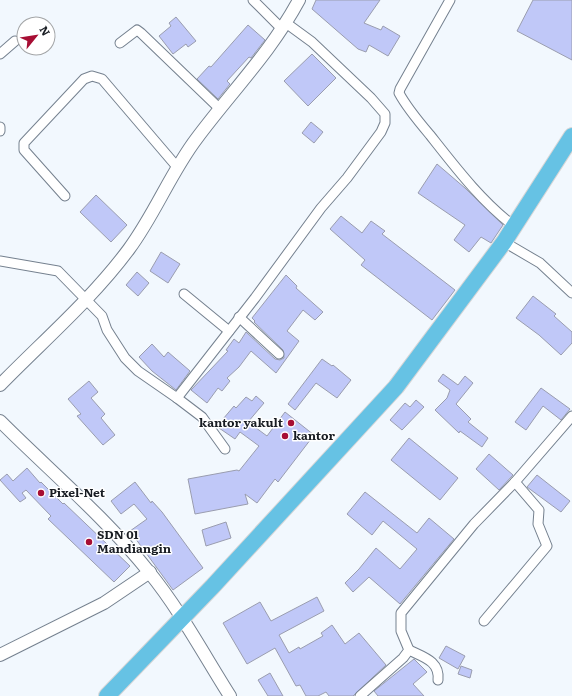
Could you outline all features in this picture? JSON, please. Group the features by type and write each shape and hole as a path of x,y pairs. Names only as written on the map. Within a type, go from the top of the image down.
{"highway":[{"path":"107,696 181,619 396,387 504,242 572,136"}],"street":[{"path":"177,398 277,269 320,208 347,178 381,132 386,118 385,114 371,98 312,42 284,26 253,0"},
{"path":"0,384 86,298 129,248 196,138 259,62 284,26 298,0"},
{"path":"450,0 399,93 418,120 487,204 515,226"},
{"path":"120,43 132,32 137,30 220,110"},
{"path":"0,54 15,41"},
{"path":"65,196 24,150 24,142 84,79 92,76 102,79 178,168"},
{"path":"504,242 540,263 572,293"},
{"path":"0,261 58,272 86,298 102,316 110,336 125,358 138,371 202,417 225,449"},
{"path":"184,294 229,330"},
{"path":"239,317 279,354"},
{"path":"438,680 439,672 435,665 409,650 401,631 401,614 474,524 515,482 572,416"},
{"path":"0,421 112,528 150,572 230,696"},
{"path":"484,621 547,546 538,524 540,510 515,482"},
{"path":"0,655 104,603 150,572"},
{"path":"360,696 404,658 409,650"}],"building":[{"path":"316,0 380,0 364,23 381,30 383,26 400,36 388,56 369,45 366,52 358,49 312,9"},
{"path":"533,0 572,0 572,60 517,31"},
{"path":"176,17 196,41 188,47 186,44 173,54 159,36 171,26 169,23"},
{"path":"248,25 265,40 251,58 249,57 227,81 230,84 218,99 197,79 209,66 211,67"},
{"path":"312,54 336,78 308,106 284,81"},
{"path":"311,122 323,132 314,143 302,133"},
{"path":"437,164 465,188 503,225 491,243 481,237 469,252 454,240 465,225 418,193"},
{"path":"96,195 127,225 111,242 80,212"},
{"path":"341,216 362,233 371,221 385,231 382,234 455,290 432,320 361,265 365,260 330,229"},
{"path":"161,252 180,264 168,283 150,271"},
{"path":"137,272 149,283 138,296 126,285"},
{"path":"286,275 297,286 296,288 323,312 315,320 303,310 287,331 299,341 276,373 251,351 239,367 227,378 230,381 222,391 218,388 207,403 191,390 228,351 226,350 234,339 239,343 246,332 275,359 280,360 284,358 283,350 254,322 255,321 252,318"},
{"path":"533,296 556,314 554,316 572,332 572,343 561,355 539,335 516,318"},
{"path":"152,344 164,357 168,352 190,371 176,390 152,371 139,357"},
{"path":"322,359 332,366 333,365 351,380 337,398 316,383 295,410 288,404"},
{"path":"443,374 458,385 465,376 473,383 456,404 471,419 468,422 488,438 482,447 460,431 459,433 435,410 447,398 450,390 438,381"},
{"path":"89,381 98,392 91,398 105,414 101,418 115,435 103,445 77,416 81,414 68,399"},
{"path":"541,388 570,409 561,420 543,406 526,430 515,422"},
{"path":"256,396 264,403 248,422 267,436 285,412 314,435 278,482 275,479 257,503 245,494 248,504 195,514 188,479 237,470 239,471 259,446 240,432 235,439 219,428 224,420 223,419 234,406 236,408 246,397 252,401"},
{"path":"416,400 424,407 402,430 390,420 405,403 410,407"},
{"path":"409,438 458,478 440,500 391,460"},
{"path":"489,454 513,475 499,490 476,469"},
{"name":"SDN 01 Mandiangin","path":"27,468 40,483 41,482 63,504 64,503 130,566 114,582 48,519 51,516 26,490 22,493 26,498 20,502 0,480 7,474 13,481"},
{"path":"537,475 570,501 561,512 527,487"},
{"path":"135,482 151,503 152,501 162,512 203,568 173,590 130,531 147,519 134,504 121,514 111,501"},
{"path":"365,492 417,533 429,518 454,539 400,604 369,577 353,592 345,583 376,548 400,569 417,549 383,521 372,535 347,514"},
{"path":"226,522 231,538 206,546 202,530"},
{"path":"317,597 324,611 279,635 289,653 299,647 300,649 323,636 321,633 332,625 345,644 359,633 386,665 353,696 329,696 326,692 318,696 306,696 300,685 296,686 275,648 247,664 223,623 260,602 271,621"},
{"path":"446,646 465,656 458,669 439,658"},
{"path":"414,659 427,672 413,684 424,696 378,696 374,691"},
{"path":"461,666 472,670 470,678 458,674"},
{"path":"270,673 283,696 268,696 258,680"}],"place":[{"name":"kantor yakult","path":"291,423"},
{"name":"kantor","path":"285,436"},
{"name":"Pixel-Net","path":"41,493"},
{"name":"SDN 01 Mandiangin","path":"89,542"}]}
